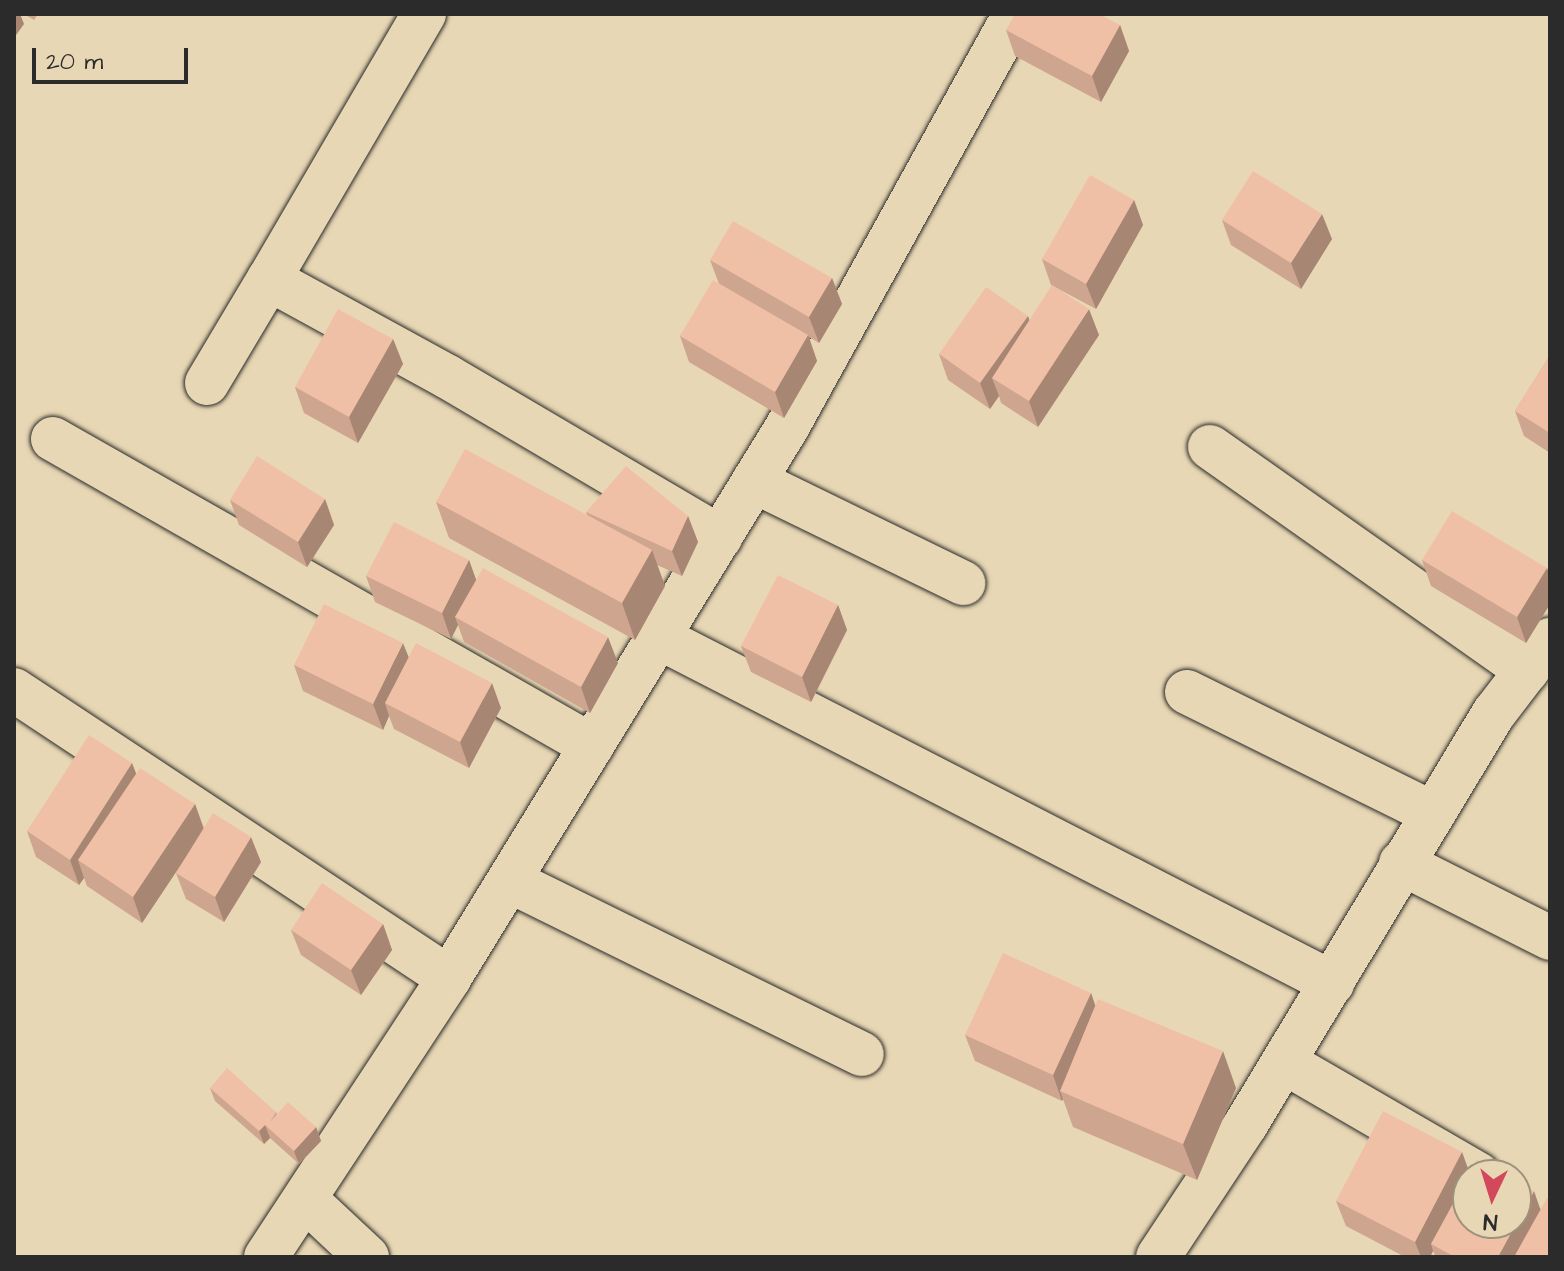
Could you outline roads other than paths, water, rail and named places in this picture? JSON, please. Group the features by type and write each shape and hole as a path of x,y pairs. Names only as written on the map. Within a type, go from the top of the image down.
{"street":[{"path":"207,383 424,14"},
{"path":"266,1257 510,881 841,338 1015,14"},
{"path":"269,279 448,377 720,537"},
{"path":"53,439 592,746"},
{"path":"1158,1257 1284,1062 1432,813 1538,656 1210,447"},
{"path":"754,481 963,583"},
{"path":"658,637 1332,983"},
{"path":"14,690 449,978"},
{"path":"1187,692 1432,813"},
{"path":"1401,863 1550,938"},
{"path":"510,881 862,1054"},
{"path":"1284,1062 1377,1121 1452,1161"},
{"path":"305,1199 367,1257"}]}
